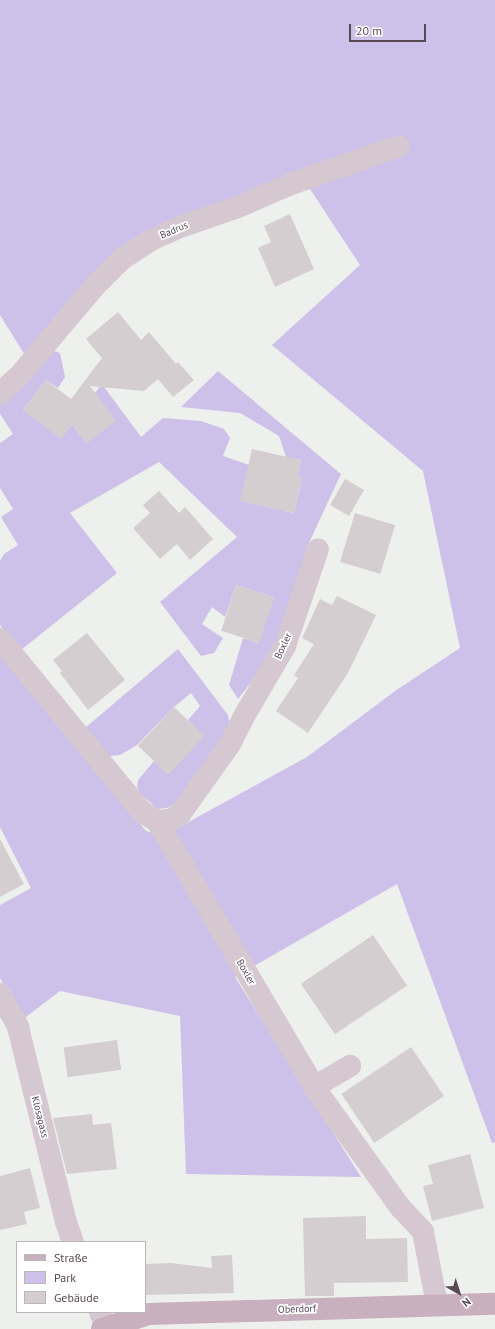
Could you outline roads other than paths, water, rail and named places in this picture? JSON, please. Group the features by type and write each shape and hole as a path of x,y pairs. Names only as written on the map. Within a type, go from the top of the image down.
{"main road":[{"name":"Oberdorf","path":"103,1323 149,1314 495,1304"}],"street":[{"name":"Badrus","path":"0,394 19,376 96,285 122,258 151,240 183,226 238,207 291,184 399,146"},
{"name":"Boxler","path":"157,821 170,820 181,813 230,744 243,718 285,646 318,549"},
{"name":"Boxler","path":"0,639 142,812 157,821 314,1087 400,1207 423,1232 437,1305"},
{"name":"Klosagass","path":"0,994 18,1027 66,1222 73,1241"},
{"path":"314,1087 350,1066"}]}
